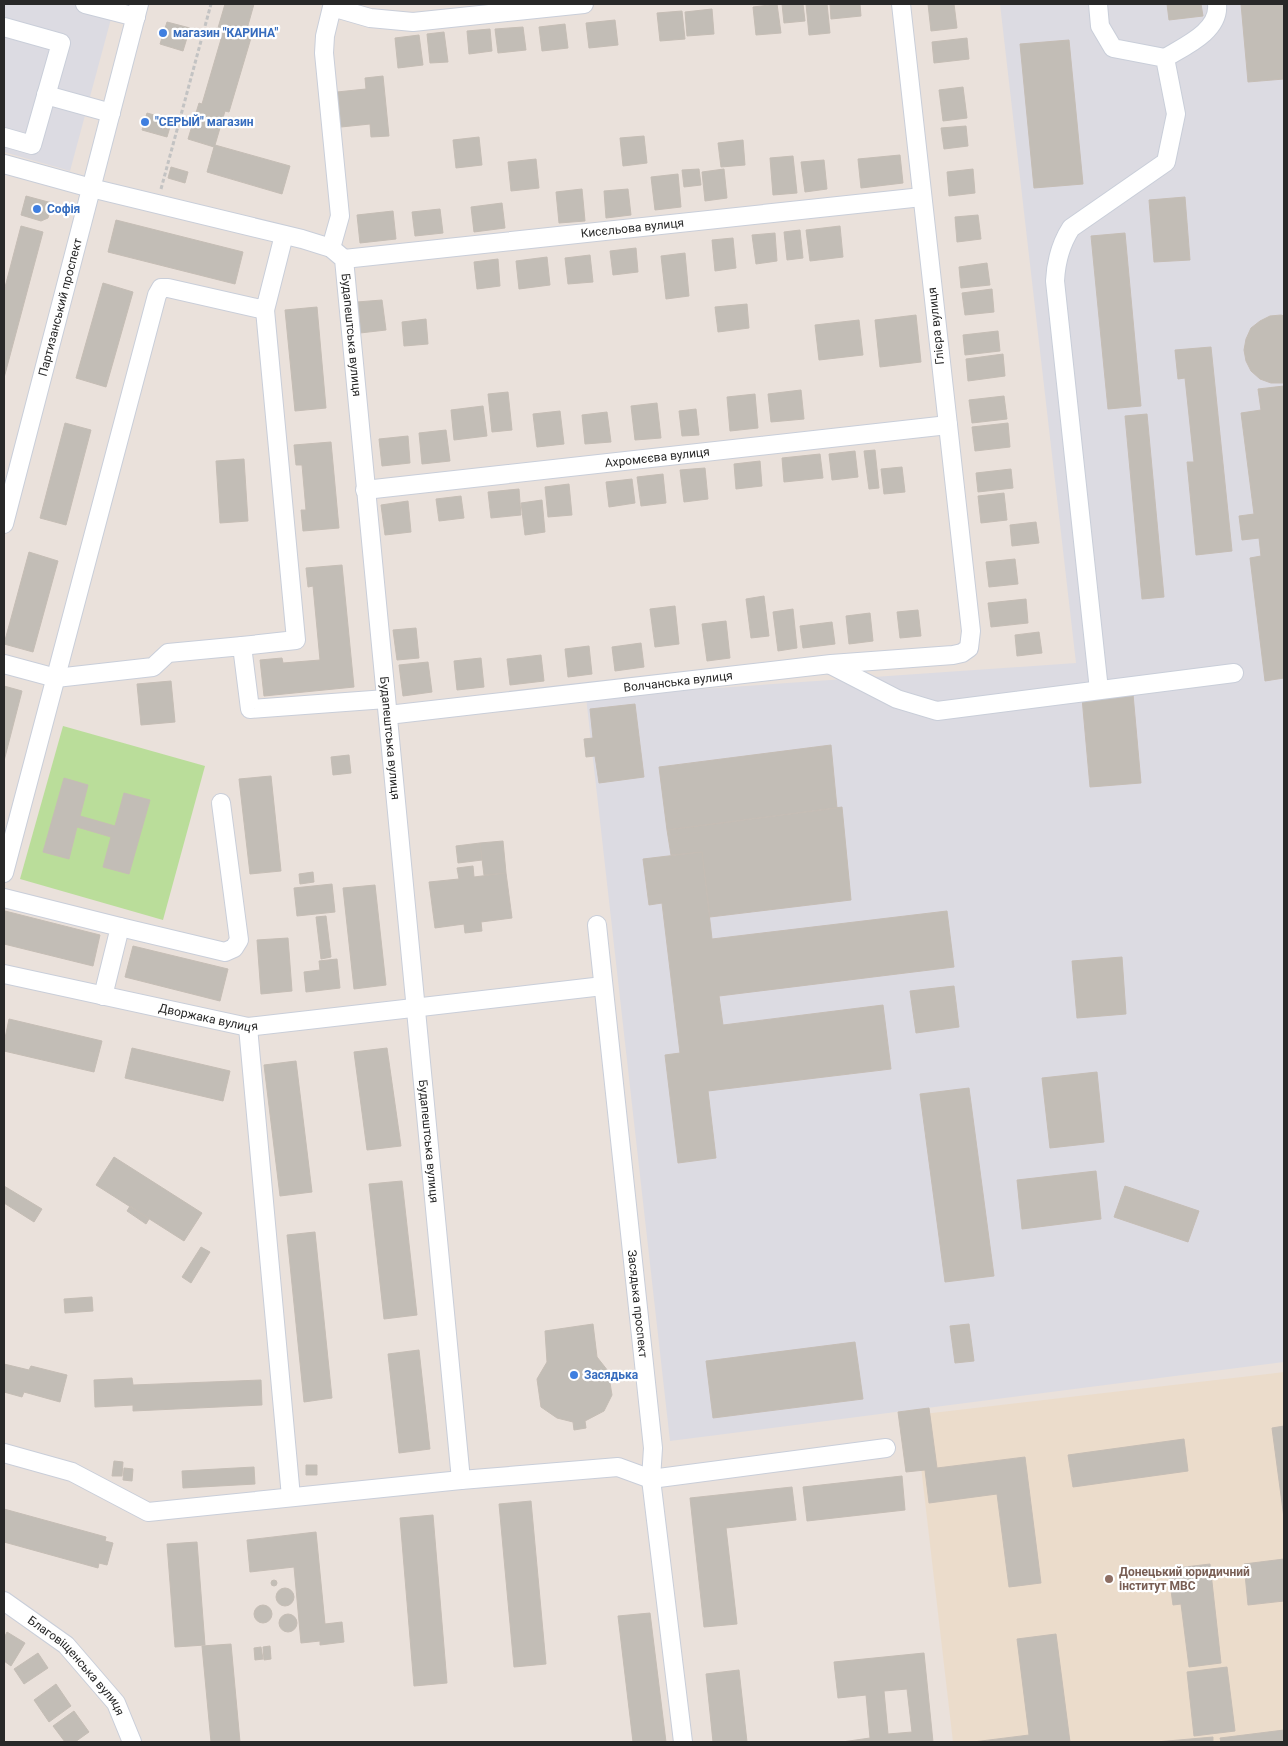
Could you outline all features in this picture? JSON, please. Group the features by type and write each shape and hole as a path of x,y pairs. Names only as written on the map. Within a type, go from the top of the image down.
{"street":[{"path":"85,4 138,11"},
{"path":"4,164 91,188 284,235 337,254 340,216 324,54 325,36 332,7 370,18 413,22 510,8 584,4"},
{"name":"Глієра вулиця","path":"901,4 971,631 969,648"},
{"path":"1098,4 1100,26 1113,48 1165,58 1205,34 1218,12 1217,4"},
{"name":"Партизанський проспект","path":"4,524 138,11"},
{"path":"4,27 61,43 32,145 4,137"},
{"path":"1099,690 1055,281 1056,264 1064,239 1071,228 1166,162 1176,114 1165,58"},
{"path":"46,95 111,113"},
{"name":"Кисєльова вулиця","path":"337,254 922,197"},
{"path":"4,664 56,678 153,667 168,653 296,640 265,310 284,235"},
{"name":"Будапештська вулиця","path":"337,254 366,490 461,1480"},
{"path":"4,873 157,295 161,288 168,288 265,310"},
{"name":"Ахромєєва вулиця","path":"366,490 948,425"},
{"name":"Волчанська вулиця","path":"242,646 250,709 387,707 831,664 953,655 962,653 969,648"},
{"path":"831,664 897,699 937,711 1234,673"},
{"path":"4,898 225,952 234,948 238,940 221,803"},
{"name":"Засядька проспект","path":"597,925 653,1448 651,1479 683,1742"},
{"path":"103,996 120,927"},
{"name":"Дворжака вулиця","path":"4,974 248,1027 603,986"},
{"path":"248,1027 291,1497"},
{"path":"4,1453 72,1472 148,1512 461,1480 618,1467 651,1479 886,1448"},
{"name":"Благовіщенська вулиця","path":"4,1601 66,1645 116,1703 132,1742"}],"path":[{"path":"156,204 211,4"}],"shaded area":[{"path":"4,4 115,4 70,171 4,152"},
{"path":"1000,4 1284,4 1284,1362 670,1441 586,697 1076,663"},
{"name":"Донецький юридичний інститут МВС","path":"1284,1372 1284,1742 953,1742 915,1415"}],"green space":[{"path":"63,726 205,766 163,920 20,879"}],"building":[{"path":"225,4 254,4 245,36 251,38 229,112 225,111 215,145 290,166 282,194 207,172 214,147 188,139 199,103 202,104 224,29 218,28"},
{"path":"777,4 781,33 756,35 753,7"},
{"path":"782,4 803,4 805,21 784,23"},
{"path":"806,4 827,4 830,33 809,35"},
{"path":"830,4 860,4 861,16 831,19"},
{"path":"928,4 954,4 957,28 931,31"},
{"path":"1167,4 1201,4 1203,16 1169,20"},
{"path":"1241,4 1284,4 1284,79 1248,82"},
{"path":"712,9 714,34 687,36 685,12"},
{"path":"682,11 685,39 660,41 657,13"},
{"path":"615,20 618,45 589,48 586,23"},
{"path":"167,22 190,28 183,51 160,44"},
{"path":"565,24 568,48 542,51 539,27"},
{"path":"523,27 526,50 498,53 495,29"},
{"path":"490,29 492,51 469,54 467,31"},
{"path":"444,32 448,62 430,63 427,34"},
{"path":"419,35 423,65 398,68 395,38"},
{"path":"967,38 969,59 934,63 932,42"},
{"path":"1069,40 1083,184 1034,188 1020,44"},
{"path":"383,76 389,136 371,137 370,124 341,127 337,92 366,89 365,78"},
{"path":"963,87 967,118 943,121 939,90"},
{"path":"147,113 172,120 167,137 142,130"},
{"path":"966,126 968,146 944,149 941,128"},
{"path":"644,136 647,163 623,166 620,138"},
{"path":"479,137 482,165 456,168 453,140"},
{"path":"743,140 745,165 721,167 718,143"},
{"path":"900,155 903,183 861,188 858,159"},
{"path":"793,156 797,193 773,195 770,158"},
{"path":"536,159 539,188 511,191 508,162"},
{"path":"824,160 827,189 805,192 801,162"},
{"path":"171,167 188,172 185,183 168,178"},
{"path":"699,169 701,185 684,187 682,170"},
{"path":"724,169 727,198 705,201 702,172"},
{"path":"973,169 975,193 949,196 947,172"},
{"path":"678,174 681,207 655,210 651,177"},
{"path":"582,189 585,221 559,223 556,192"},
{"path":"628,189 631,215 606,218 604,191"},
{"name":"Софія","path":"26,196 52,203 48,218 41,221 21,215"},
{"path":"1185,197 1190,260 1154,262 1149,200"},
{"path":"502,203 505,228 474,232 471,207"},
{"path":"440,209 443,233 415,236 412,212"},
{"path":"393,211 396,239 360,243 357,215"},
{"path":"978,215 981,239 957,242 955,217"},
{"path":"116,220 243,252 235,284 108,252"},
{"path":"21,226 43,232 4,378 4,291"},
{"path":"840,226 843,257 810,261 806,230"},
{"path":"800,230 803,258 787,260 784,232"},
{"path":"775,233 777,261 756,264 752,235"},
{"path":"1125,233 1141,406 1108,409 1091,236"},
{"path":"733,238 736,268 715,271 712,240"},
{"path":"636,248 638,272 613,275 610,251"},
{"path":"685,253 689,296 666,299 661,256"},
{"path":"590,255 593,282 568,284 565,258"},
{"path":"547,257 550,285 519,289 516,261"},
{"path":"498,259 500,286 477,289 474,262"},
{"path":"987,263 990,285 961,288 959,267"},
{"path":"103,283 133,292 106,387 76,378"},
{"path":"992,289 994,312 965,315 962,293"},
{"path":"382,300 386,330 360,333 357,302"},
{"path":"747,304 749,328 718,332 715,307"},
{"path":"317,307 326,408 295,411 285,310"},
{"path":"916,315 921,362 880,367 875,320"},
{"path":"1270,316 1284,316 1284,383 1271,383 1260,379 1251,371 1246,361 1244,350 1251,328"},
{"path":"426,319 428,344 404,346 402,322"},
{"path":"859,320 863,355 819,360 815,325"},
{"path":"998,331 1000,351 965,355 963,335"},
{"path":"1211,347 1232,551 1196,555 1187,462 1194,462 1185,378 1178,379 1175,350"},
{"path":"1003,354 1005,376 968,381 966,359"},
{"path":"1284,386 1284,678 1265,681 1250,558 1261,556 1259,538 1242,540 1239,516 1254,514 1241,413 1261,410 1258,389"},
{"path":"801,390 804,419 771,422 768,394"},
{"path":"508,392 512,430 492,432 488,394"},
{"path":"755,394 758,428 730,431 727,397"},
{"path":"1004,396 1007,419 972,423 969,400"},
{"path":"657,403 661,438 635,440 631,406"},
{"path":"483,406 487,436 454,440 451,410"},
{"path":"696,409 699,435 682,436 679,411"},
{"path":"560,411 564,444 537,447 533,414"},
{"path":"607,412 611,442 585,444 582,415"},
{"path":"1147,414 1164,597 1142,599 1125,416"},
{"path":"65,423 91,430 66,525 40,518"},
{"path":"1008,423 1010,447 975,451 972,427"},
{"path":"446,430 450,461 422,464 419,433"},
{"path":"408,436 410,463 382,466 379,439"},
{"path":"331,442 339,528 303,531 301,510 306,510 302,465 296,465 294,445"},
{"path":"875,450 879,488 869,489 864,451"},
{"path":"855,451 858,477 832,480 829,454"},
{"path":"820,454 823,478 784,482 782,458"},
{"path":"244,459 248,521 220,523 216,461"},
{"path":"760,461 762,486 736,489 734,464"},
{"path":"902,467 905,492 884,494 881,469"},
{"path":"705,468 708,499 684,502 680,470"},
{"path":"1011,469 1013,488 978,492 976,473"},
{"path":"663,474 666,503 641,506 637,477"},
{"path":"632,479 635,503 609,507 606,482"},
{"path":"569,484 572,515 548,517 545,487"},
{"path":"519,489 521,515 491,518 488,492"},
{"path":"1004,493 1007,520 981,523 978,496"},
{"path":"461,496 464,518 439,521 436,499"},
{"path":"542,500 545,532 525,535 521,503"},
{"path":"408,501 411,532 385,535 381,505"},
{"path":"1036,522 1039,543 1012,546 1010,525"},
{"path":"29,552 58,561 33,652 4,644"},
{"path":"1015,559 1018,584 989,587 986,562"},
{"path":"342,565 354,687 264,696 260,660 282,658 283,663 320,660 313,586 308,587 306,568"},
{"path":"764,596 769,636 751,638 746,599"},
{"path":"1026,599 1028,623 991,627 988,603"},
{"path":"675,606 679,644 655,647 650,609"},
{"path":"793,609 797,648 778,651 773,612"},
{"path":"918,610 921,636 900,638 897,612"},
{"path":"870,613 873,641 849,644 846,616"},
{"path":"726,621 730,658 707,661 702,624"},
{"path":"832,622 835,644 803,648 800,626"},
{"path":"416,628 419,658 397,660 393,630"},
{"path":"1039,632 1042,653 1017,656 1015,635"},
{"path":"641,643 644,667 615,671 612,647"},
{"path":"589,646 592,674 568,677 565,649"},
{"path":"541,655 544,681 510,685 507,659"},
{"path":"481,658 484,687 457,690 454,661"},
{"path":"428,662 432,692 403,696 399,665"},
{"path":"171,681 175,722 141,725 137,684"},
{"path":"4,686 22,691 4,761"},
{"path":"1133,694 1141,783 1090,787 1082,698"},
{"path":"635,704 644,777 599,783 595,756 586,757 584,739 593,738 590,709"},
{"path":"831,745 837,808 667,830 659,767"},
{"path":"349,755 351,773 333,775 331,757"},
{"path":"271,776 281,871 250,874 239,779"},
{"path":"64,778 88,785 80,816 115,826 124,793 150,800 129,874 103,867 111,837 77,827 69,859 43,852"},
{"path":"842,807 851,900 710,917 702,852 671,855 667,830"},
{"path":"503,841 506,873 484,875 480,843"},
{"path":"480,843 482,860 458,863 456,846"},
{"path":"702,852 712,939 947,911 954,967 719,996 723,1025 883,1005 891,1069 708,1091 716,1158 678,1163 665,1055 680,1053 662,903 649,905 643,859"},
{"path":"473,866 474,877 506,873 512,918 481,922 482,931 465,933 464,924 435,928 429,882 459,879 457,868"},
{"path":"313,872 314,882 300,884 299,874"},
{"path":"332,884 335,912 297,916 294,888"},
{"path":"375,885 386,985 354,989 343,888"},
{"path":"5,911 100,935 93,966 4,944"},
{"path":"326,916 331,957 321,959 316,917"},
{"path":"288,938 292,991 261,994 257,940"},
{"path":"133,946 228,969 220,1001 125,977"},
{"path":"1122,957 1126,1014 1077,1018 1072,961"},
{"path":"337,959 340,988 306,992 304,972 320,970 319,961"},
{"path":"954,986 959,1027 916,1033 910,991"},
{"path":"9,1019 102,1041 94,1072 4,1051"},
{"path":"132,1048 230,1071 223,1101 125,1078"},
{"path":"387,1048 401,1146 367,1150 354,1052"},
{"path":"296,1061 312,1192 280,1196 264,1065"},
{"path":"1097,1072 1104,1142 1050,1148 1042,1078"},
{"path":"969,1088 994,1276 945,1282 920,1094"},
{"path":"114,1157 202,1213 184,1241 96,1185"},
{"path":"1096,1171 1101,1219 1022,1229 1017,1180"},
{"path":"402,1181 417,1315 384,1319 369,1184"},
{"path":"4,1186 42,1209 34,1222 4,1203"},
{"path":"1125,1186 1199,1211 1188,1242 1114,1217"},
{"path":"130,1206 149,1219 146,1224 127,1211"},
{"path":"315,1232 332,1398 304,1402 287,1235"},
{"path":"201,1247 210,1252 191,1283 182,1277"},
{"path":"92,1297 93,1311 65,1313 64,1299"},
{"name":"Засядька","path":"593,1324 597,1357 608,1371 612,1395 604,1411 585,1421 586,1428 574,1430 573,1422 557,1418 541,1407 537,1379 547,1362 545,1331"},
{"path":"969,1324 974,1361 955,1363 950,1326"},
{"path":"855,1342 863,1399 713,1418 706,1361"},
{"path":"419,1350 430,1449 399,1453 388,1354"},
{"path":"4,1364 29,1370 31,1366 67,1375 60,1402 24,1392 22,1397 4,1392"},
{"path":"132,1378 133,1385 261,1380 262,1405 133,1411 133,1405 95,1407 94,1380"},
{"path":"929,1408 937,1468 1025,1457 1041,1583 1009,1587 997,1494 929,1503 925,1470 906,1472 898,1412"},
{"path":"1284,1426 1284,1518 1272,1428"},
{"path":"1184,1439 1188,1471 1073,1487 1068,1455"},
{"path":"114,1461 123,1462 122,1476 112,1476"},
{"path":"306,1465 317,1465 317,1475 306,1475"},
{"path":"254,1467 255,1484 183,1488 182,1471"},
{"path":"124,1468 133,1469 132,1481 123,1480"},
{"path":"902,1476 905,1510 807,1521 803,1487"},
{"path":"792,1487 796,1520 726,1528 737,1624 704,1627 690,1498"},
{"path":"531,1501 546,1664 514,1667 499,1504"},
{"path":"4,1509 106,1537 105,1541 113,1543 107,1565 99,1563 98,1568 4,1542"},
{"path":"433,1515 447,1683 414,1686 400,1518"},
{"path":"316,1532 325,1624 342,1622 344,1642 320,1645 320,1641 301,1643 294,1567 250,1572 247,1540"},
{"path":"197,1542 205,1645 175,1647 167,1544"},
{"path":"1284,1559 1284,1601 1248,1605 1244,1564"},
{"path":"1210,1564 1221,1663 1189,1667 1181,1604 1173,1605 1168,1569"},
{"path":"274,1580 277,1583 274,1586 271,1583"},
{"path":"285,1588 291,1591 294,1597 291,1603 285,1606 279,1603 276,1597 279,1591"},
{"path":"263,1605 269,1608 272,1614 269,1620 263,1623 257,1620 254,1614 257,1608"},
{"path":"650,1613 666,1742 633,1742 618,1616"},
{"path":"288,1614 294,1617 297,1623 294,1629 288,1632 282,1629 279,1623 282,1617"},
{"path":"7,1632 25,1643 11,1666 4,1661 4,1638"},
{"path":"1056,1634 1070,1742 973,1742 1029,1735 1017,1639"},
{"path":"231,1644 240,1742 211,1742 202,1646"},
{"path":"270,1646 271,1659 264,1660 263,1647"},
{"path":"261,1647 263,1659 255,1660 254,1648"},
{"path":"38,1653 48,1668 24,1684 14,1669"},
{"path":"924,1653 933,1742 842,1742 870,1738 866,1695 838,1698 834,1662","holes":["907,1689 912,1732 888,1734 884,1691"]},
{"path":"1227,1667 1235,1731 1194,1736 1187,1672"},
{"path":"739,1670 747,1742 713,1742 706,1674"},
{"path":"56,1684 71,1706 49,1722 34,1700"},
{"path":"74,1711 89,1732 75,1742 65,1742 53,1726"},
{"path":"1284,1730 1284,1742 1221,1742 1220,1738"},
{"path":"1213,1737 1213,1742 1156,1742"}],"place":[{"name":"магазин \"КАРИНА\"","path":"163,33"},
{"name":"\"СЕРЫЙ\" магазин","path":"145,122"},
{"name":"Софія","path":"37,209"},
{"name":"Засядька","path":"574,1375"},
{"name":"Донецький юридичний інститут МВС","path":"1109,1579"}]}
